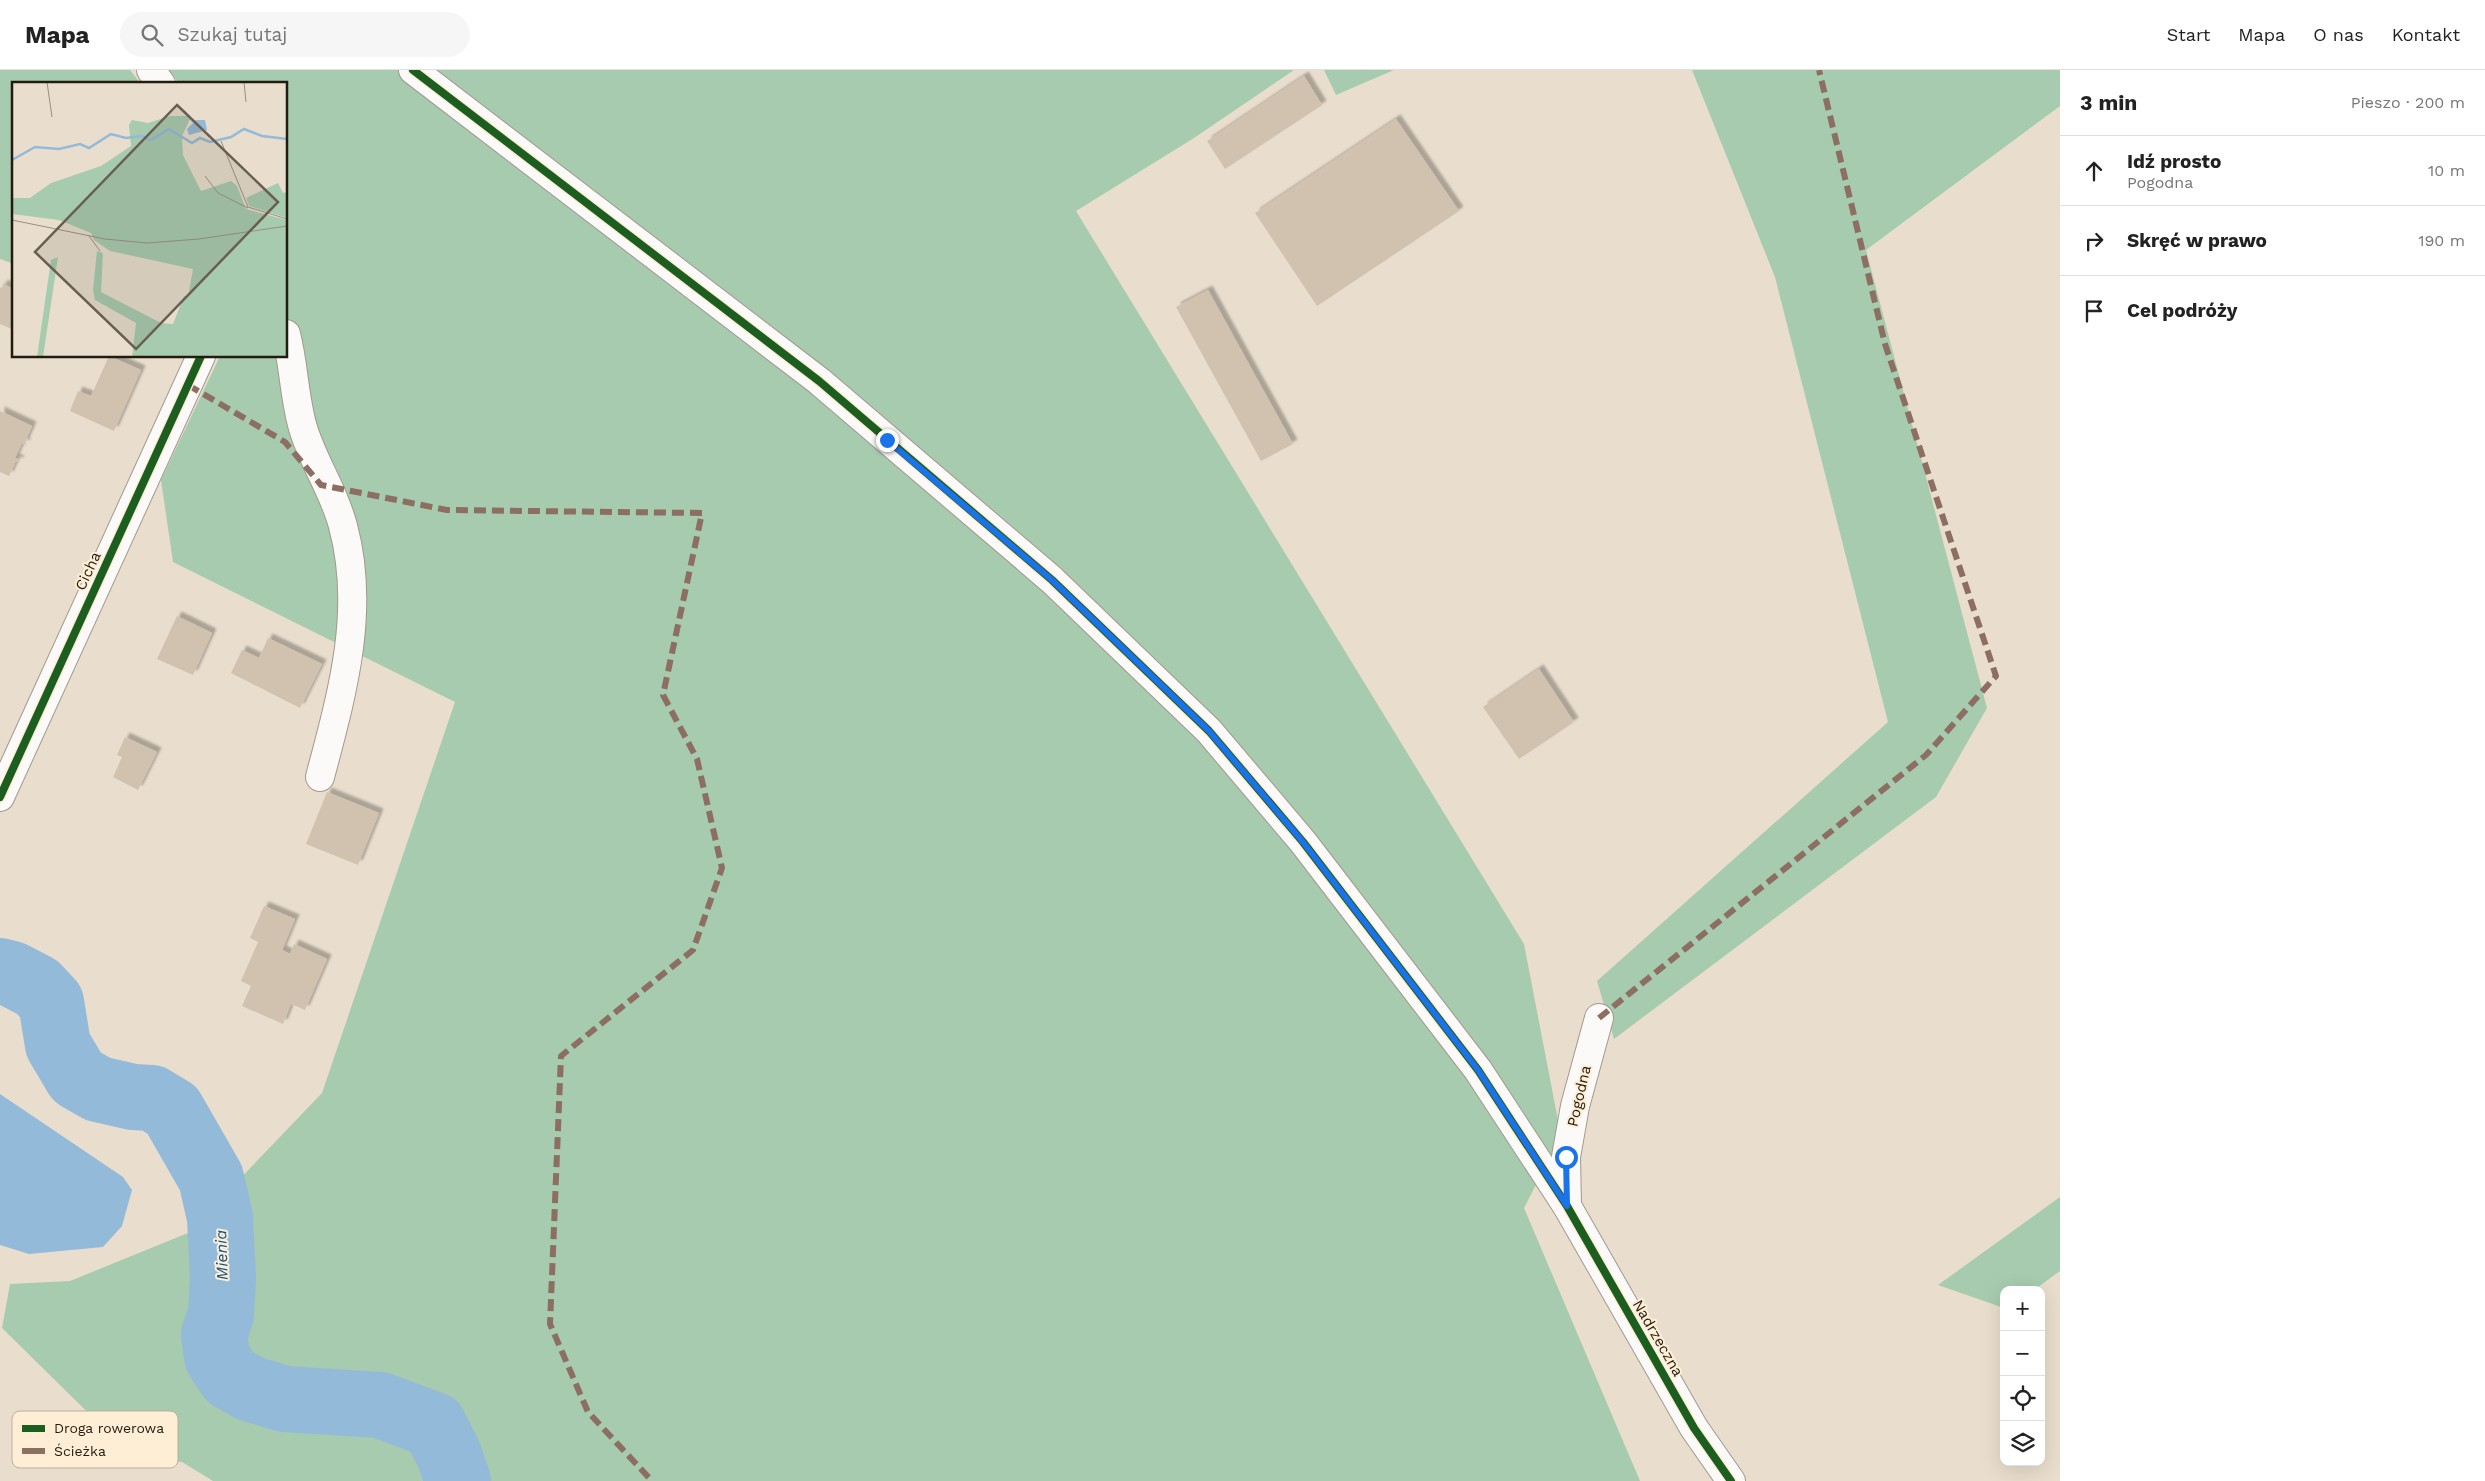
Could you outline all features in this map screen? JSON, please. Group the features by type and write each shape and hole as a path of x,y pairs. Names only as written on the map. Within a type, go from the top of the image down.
{"street":[{"path":"151,70 160,82"},
{"name":"Nadrzeczna","path":"413,70 819,381 1052,580 1209,731 1303,842 1478,1070 1567,1206 1694,1428 1731,1481"},
{"path":"288,345 303,428 330,487 343,525 352,562 353,614 349,660 320,777"},
{"name":"Cicha","path":"0,797 200,358"},
{"name":"Pogodna","path":"1567,1206 1566,1157 1575,1106 1599,1018"}],"green space":[{"path":"0,70 130,70 139,82 12,82 12,263 0,259"},
{"path":"169,70 1294,70 1194,138 1076,211 1524,944 1561,1136 1524,1208 1640,1481 213,1481 182,1462 178,1462 178,1411 86,1411 2,1328 10,1284 70,1281 188,1233 322,1093 455,702 173,562 161,480 219,358 288,358 288,82 178,82"},
{"path":"1324,70 1394,70 1336,95"},
{"path":"1692,70 2060,70 2060,106 1866,250 1987,708 1936,797 1614,1039 1597,981 1888,722 1775,277"},
{"path":"2060,1197 2060,1271 2039,1286 2000,1286 2000,1307 1938,1285"}],"water":[{"path":"0,1094 123,1177 132,1190 122,1226 103,1247 29,1254 0,1245"}],"building":[{"path":"1304,76 1322,105 1225,169 1207,141"},
{"path":"1396,119 1459,211 1317,306 1255,213"},
{"path":"3,284 12,288 12,329 0,324 0,287 2,288"},
{"path":"1208,290 1293,444 1261,461 1176,307"},
{"path":"108,358 114,358 141,370 114,431 70,411 78,391 91,396"},
{"path":"0,411 32,426 25,442 27,445 22,443 15,458 20,460 19,462 16,461 9,476 0,472"},
{"path":"177,616 212,633 193,675 157,659"},
{"path":"268,638 322,664 300,708 231,673 242,650 259,658"},
{"path":"1539,669 1574,722 1519,759 1483,707"},
{"path":"125,737 157,752 138,790 113,777 122,757 117,755"},
{"path":"327,792 379,813 358,865 306,844"},
{"path":"264,906 295,919 282,950 290,954 294,944 327,959 305,1010 291,1004 283,1024 242,1006 251,986 241,981 258,942 250,938"}],"waterway":[{"name":"Mienia","path":"0,971 12,974 37,987 51,1002 58,1045 77,1077 98,1089 133,1097 152,1098 172,1110 211,1178 220,1218 223,1278 221,1315 214,1334 217,1357 230,1377 251,1389 285,1399 380,1405 434,1425 449,1455 458,1481"}],"marked path":[{"path":"1599,1018 1926,755 1996,676 1885,344 1819,70"},
{"path":"188,385 285,442 321,485 447,510 702,513 663,695 697,759 722,868 693,950 561,1056 550,1324 588,1412 652,1481"}],"cycle path":[{"path":"413,70 819,381 1052,580 1209,731 1303,842 1478,1070 1567,1206 1694,1428 1731,1481"},
{"path":"0,797 200,358"}],"route":[{"path":"887,440 1052,580 1209,731 1303,842 1478,1070 1567,1206 1566,1157"}]}
